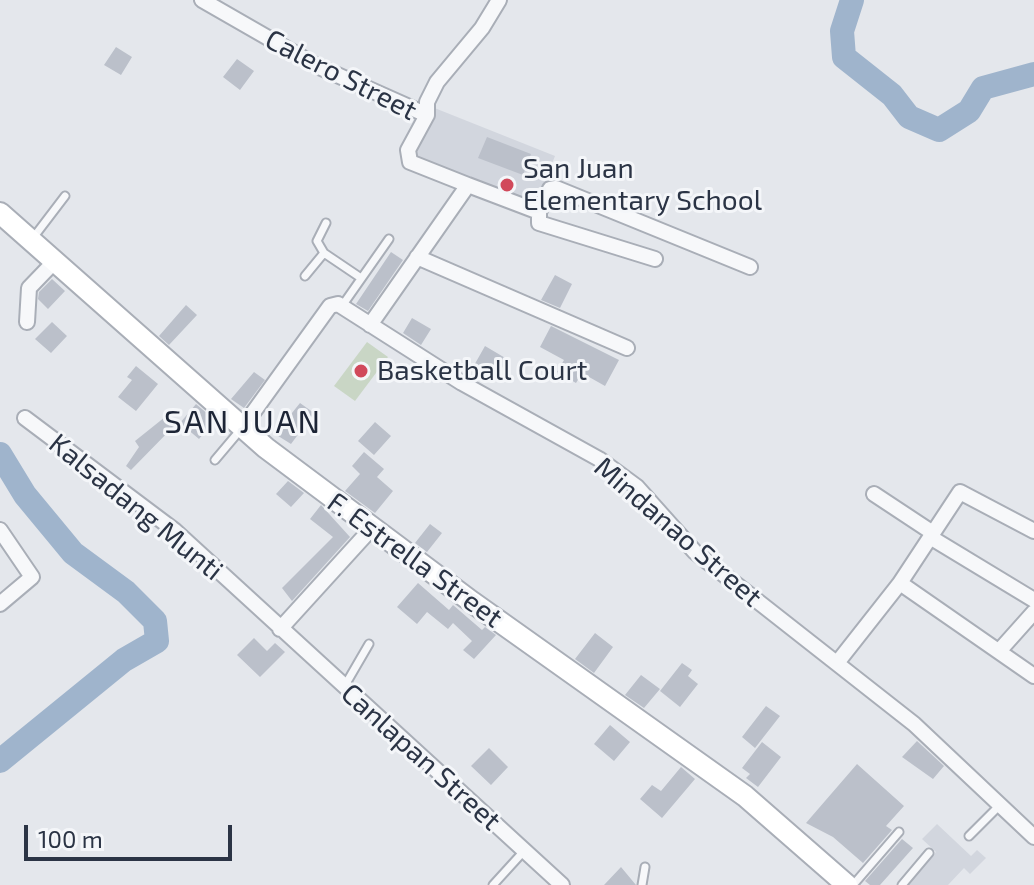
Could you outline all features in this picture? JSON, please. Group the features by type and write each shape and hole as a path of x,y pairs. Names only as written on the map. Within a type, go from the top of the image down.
{"main road":[{"name":"F. Estrella Street","path":"0,213 242,428 371,529 745,796 850,885"}],"street":[{"name":"Calero Street","path":"202,0 317,66 427,115 408,150 410,162 468,185"},
{"path":"427,115 427,102 437,82 482,28 499,0"},
{"path":"370,325 468,185 539,212"},
{"path":"655,259 539,223 539,212 550,189 556,188 750,267"},
{"path":"417,257 627,348"},
{"path":"27,322 29,288 55,261"},
{"path":"242,428 330,306 342,306"},
{"name":"Mindanao Street","path":"342,306 462,383 599,459 637,487 695,552 953,757 1034,837"},
{"name":"Kalsadang Munti","path":"25,418 174,530 280,629"},
{"path":"837,663 900,583 960,492 1034,531"},
{"path":"874,494 1034,600"},
{"path":"280,629 371,529"},
{"path":"0,530 32,577 0,604"},
{"path":"900,583 1034,676"},
{"path":"1000,650 1034,612"},
{"name":"Canlapan Street","path":"280,629 562,885"}],"lane":[{"path":"32,240 65,196"},
{"path":"326,223 317,241 324,253 361,278"},
{"path":"342,306 389,239"},
{"path":"305,276 324,253"},
{"path":"215,460 242,428"},
{"path":"344,687 369,644"},
{"path":"969,836 1000,805"},
{"path":"850,885 899,832"},
{"path":"493,885 524,851"},
{"path":"902,885 929,853"},
{"path":"642,885 645,867"}],"shaded area":[{"name":"San Juan Elementary School","path":"432,107 555,156 532,213 412,157"},
{"path":"937,824 971,856 977,850 986,858 970,874 964,868 948,885 905,885 936,852 922,839"}],"green space":[{"name":"Basketball Court","path":"367,342 388,357 355,401 334,386"}],"building":[{"path":"116,47 132,57 121,75 104,65"},
{"path":"237,59 254,71 240,90 223,77"},
{"path":"487,137 531,154 523,175 478,158"},
{"path":"391,252 403,260 368,311 356,304"},
{"path":"555,275 572,284 560,308 541,300"},
{"path":"52,279 65,291 48,309 38,299 39,292"},
{"path":"186,305 197,315 169,345 159,336"},
{"path":"412,318 431,329 421,345 403,333"},
{"path":"52,322 67,336 51,353 35,339"},
{"path":"551,326 619,360 605,386 582,373 576,383 557,372 564,360 540,347"},
{"path":"485,346 507,359 494,382 472,369"},
{"path":"136,366 158,384 136,411 118,397 132,380 127,377"},
{"path":"254,372 265,380 244,408 231,399"},
{"path":"300,403 314,413 291,444 275,434"},
{"path":"196,404 215,420 199,439 180,423"},
{"path":"165,417 174,426 131,470 126,466 139,447 135,441"},
{"path":"375,422 391,436 374,455 358,441"},
{"path":"364,452 384,469 377,477 393,491 375,513 345,491 360,474 352,466"},
{"path":"288,481 304,493 291,507 276,494"},
{"path":"321,505 350,537 292,601 282,588 333,537 310,519"},
{"path":"430,524 442,533 427,552 415,543"},
{"path":"418,583 449,610 453,605 482,630 485,627 496,635 474,659 463,650 472,641 453,623 448,629 427,612 417,624 397,607"},
{"path":"595,633 613,647 594,673 575,659"},
{"path":"254,638 267,651 275,643 285,652 260,677 237,655"},
{"path":"682,663 692,670 688,676 698,684 680,707 660,691"},
{"path":"641,675 660,689 644,708 625,695"},
{"path":"766,706 780,716 755,748 742,737"},
{"path":"610,725 630,742 614,761 594,744"},
{"path":"917,741 944,766 933,779 902,757"},
{"path":"762,742 781,757 758,787 746,778 750,774 742,768"},
{"path":"489,748 508,767 491,785 471,766"},
{"path":"857,764 904,806 886,826 892,830 863,863 833,837 806,823"},
{"path":"681,767 695,779 662,818 640,799 652,785 661,791"},
{"path":"902,839 913,848 880,885 870,885 865,881"},
{"path":"621,867 636,885 604,885"}],"waterway":[{"path":"852,0 842,31 844,57 892,95 909,117 939,130 969,111 983,88 1034,74"},
{"path":"0,454 25,495 73,553 126,592 155,621 157,641 124,660 0,761"}],"place":[{"name":"San Juan Elementary School","path":"507,185"},
{"name":"Basketball Court","path":"361,371"}],"district":[{"name":"SAN JUAN","path":"243,422"}]}
